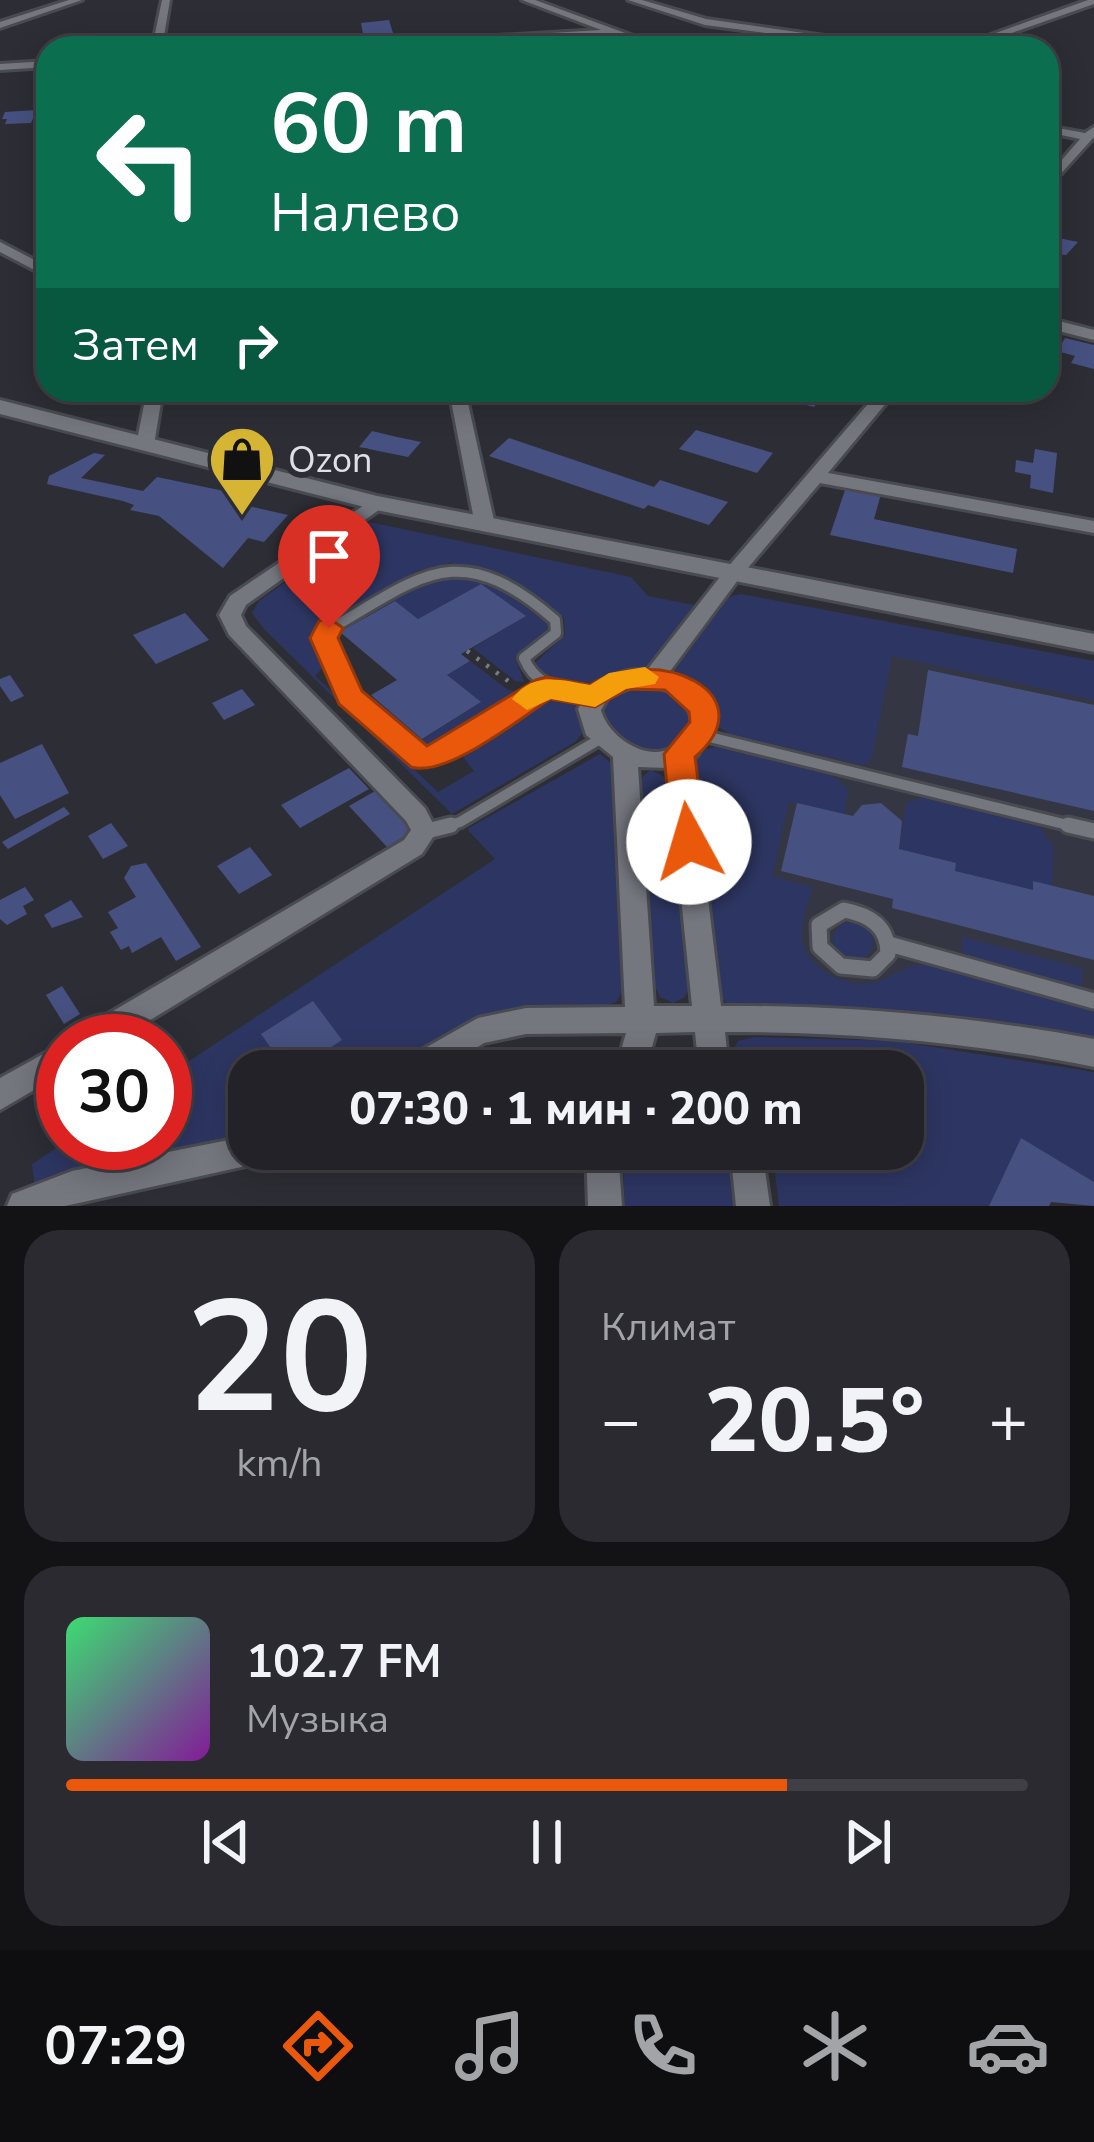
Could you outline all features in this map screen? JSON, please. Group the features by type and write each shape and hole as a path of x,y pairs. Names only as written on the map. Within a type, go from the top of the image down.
{"street":[{"path":"0,25 77,0"},
{"path":"159,36 166,0"},
{"path":"526,0 623,36"},
{"path":"632,0 705,22 812,36"},
{"path":"993,36 1094,1"},
{"path":"543,36 610,32"},
{"path":"0,67 36,65"},
{"path":"1059,130 1090,134"},
{"path":"1059,169 1090,134"},
{"path":"1059,163 1063,164"},
{"path":"0,246 36,266"},
{"path":"1059,325 1094,335"},
{"path":"145,445 153,402"},
{"path":"459,402 485,525"},
{"path":"654,677 734,572 879,402"},
{"path":"0,407 376,503 1094,643"},
{"path":"820,477 1094,527"},
{"path":"135,1014 413,848 424,831 416,815 237,630 230,615 237,601 376,503"},
{"path":"654,677 696,698 705,722 701,735 679,754 653,759 625,755 600,739 590,723 595,696 619,680 654,677"},
{"path":"679,754 712,1050"},
{"path":"625,755 639,1050"},
{"path":"446,1050 478,1030 502,1023 708,1019 892,1022 1094,1053"},
{"path":"0,1095 36,1073"},
{"path":"24,1206 72,1187 228,1156"},
{"path":"603,1170 605,1206"},
{"path":"749,1170 753,1206"}],"lane":[{"path":"540,691 524,658 556,633 555,620 508,585 480,574 450,569 430,572 325,632 350,697 422,759 440,754 540,691 595,696"},
{"path":"701,735 1094,831"},
{"path":"424,831 460,821 600,739"},
{"path":"889,944 888,954 873,969 848,970 819,947 818,926 833,913 856,912 879,924 889,944 1094,1001"}],"path":[{"path":"466,652 509,685 540,691"}],"shaded area":[{"path":"369,522 631,577 648,596 698,606 649,665 623,677 589,682 557,679 535,663 565,635 564,618 500,573 450,563 417,571 321,625 314,639 323,667 315,676 438,792 474,771 461,754 506,720 551,698 578,702 582,734 575,742 452,814 252,613 259,601"},
{"path":"449,574 490,582 547,622 547,631 515,657 524,682 515,681 473,648 525,616 481,584 418,619 395,601 339,631 427,580"},
{"path":"741,594 1094,661 1094,700 892,656 872,758 864,765 729,734 717,726 704,695 675,670 729,597"},
{"path":"795,625 1094,671 1094,1033 824,994 740,829"},
{"path":"470,661 508,690 522,692 429,751 415,747 366,703 374,698 423,739 480,703 447,675"},
{"path":"633,683 669,688 692,708 693,726 682,739 659,751 647,751 624,742 601,723 609,697"},
{"path":"716,747 831,775 848,788 845,814 789,802 772,876 812,887 802,934 804,947 819,968 844,981 870,983 913,966 935,966 1094,1010 1094,1042 891,1010 726,1003 718,994 690,764 701,750"},
{"path":"600,754 613,765 625,987 616,1002 597,1009 484,1016 426,1050 228,1050 228,1143 192,1151 192,1059 495,859 467,829"},
{"path":"651,770 668,779 690,986 685,997 673,1003 660,997 655,986 638,780"},
{"path":"923,797 1040,827 1054,848 1052,886 1034,882 1033,890 955,871 955,862 899,849 906,803"},
{"path":"853,921 867,927 873,941 867,955 853,961 839,955 833,941 839,927"},
{"path":"962,937 1082,968 1082,991 969,959 962,951"},
{"path":"755,1037 895,1041 1094,1072 1094,1182 1021,1139 989,1206 779,1206 775,1170 924,1170 924,1050 734,1050 738,1041"},
{"path":"36,1161 36,1170 112,1170 35,1188 32,1164"},
{"path":"623,1170 730,1170 734,1206 625,1206"}],"building":[{"path":"389,20 393,33 363,34 361,23"},
{"path":"36,110 31,123 5,124 5,112"},
{"path":"1059,238 1078,242 1066,255 1059,254"},
{"path":"1065,338 1094,345 1094,369 1071,363 1075,356 1059,348"},
{"path":"696,430 773,453 757,473 679,449"},
{"path":"372,431 421,442 408,457 359,447"},
{"path":"509,438 654,487 660,480 728,502 709,525 648,505 644,509 489,456"},
{"path":"1035,449 1057,453 1053,493 1030,488 1031,475 1015,472 1016,460 1033,463"},
{"path":"94,453 105,455 81,478 143,491 157,477 243,495 235,503 288,515 264,542 248,538 223,568 159,516 130,510 134,505 123,501 47,484 49,476"},
{"path":"846,487 881,494 874,519 1017,549 1013,573 830,535"},
{"path":"481,584 526,616 461,654 470,661 447,675 481,702 422,739 371,695 397,680 340,632 395,601 418,619"},
{"path":"185,613 209,640 156,664 133,635"},
{"path":"928,670 1094,705 1094,811 902,767 908,734 918,736"},
{"path":"10,675 24,696 11,702 0,686 0,679"},
{"path":"242,689 255,705 224,720 212,703"},
{"path":"42,744 69,793 15,819 0,795 0,763"},
{"path":"349,768 369,789 300,828 281,805"},
{"path":"377,790 415,830 387,847 349,806"},
{"path":"797,803 853,816 862,805 881,803 902,821 899,849 956,863 955,871 1033,890 1033,881 1094,896 1094,960 892,908 893,899 781,871"},
{"path":"645,804 664,804 666,823 647,824"},
{"path":"64,807 70,814 8,849 2,842"},
{"path":"111,823 128,846 103,859 88,836"},
{"path":"250,847 272,875 239,894 217,866"},
{"path":"146,863 201,947 176,961 161,937 132,953 129,946 121,950 110,932 118,928 108,912 136,897 124,878 131,866"},
{"path":"25,887 34,900 23,906 27,914 7,925 0,919 0,900"},
{"path":"71,900 83,917 52,928 44,915"},
{"path":"62,986 80,1014 58,1014 46,995"},
{"path":"313,1001 342,1040 327,1050 272,1050 261,1034"},
{"path":"1021,1138 1094,1182 1094,1206 1051,1202 1049,1206 989,1206"}],"slow traffic":[{"path":"527,699 546,688 595,696 619,680 645,677"}],"place":[{"name":"Ozon","path":"242,518"}],"route":[{"path":"329,628 324,638 350,697 408,752 422,759 440,754 546,688 595,696 619,680 654,677 685,688 696,698 705,722 693,745 679,754 689,842"}]}
